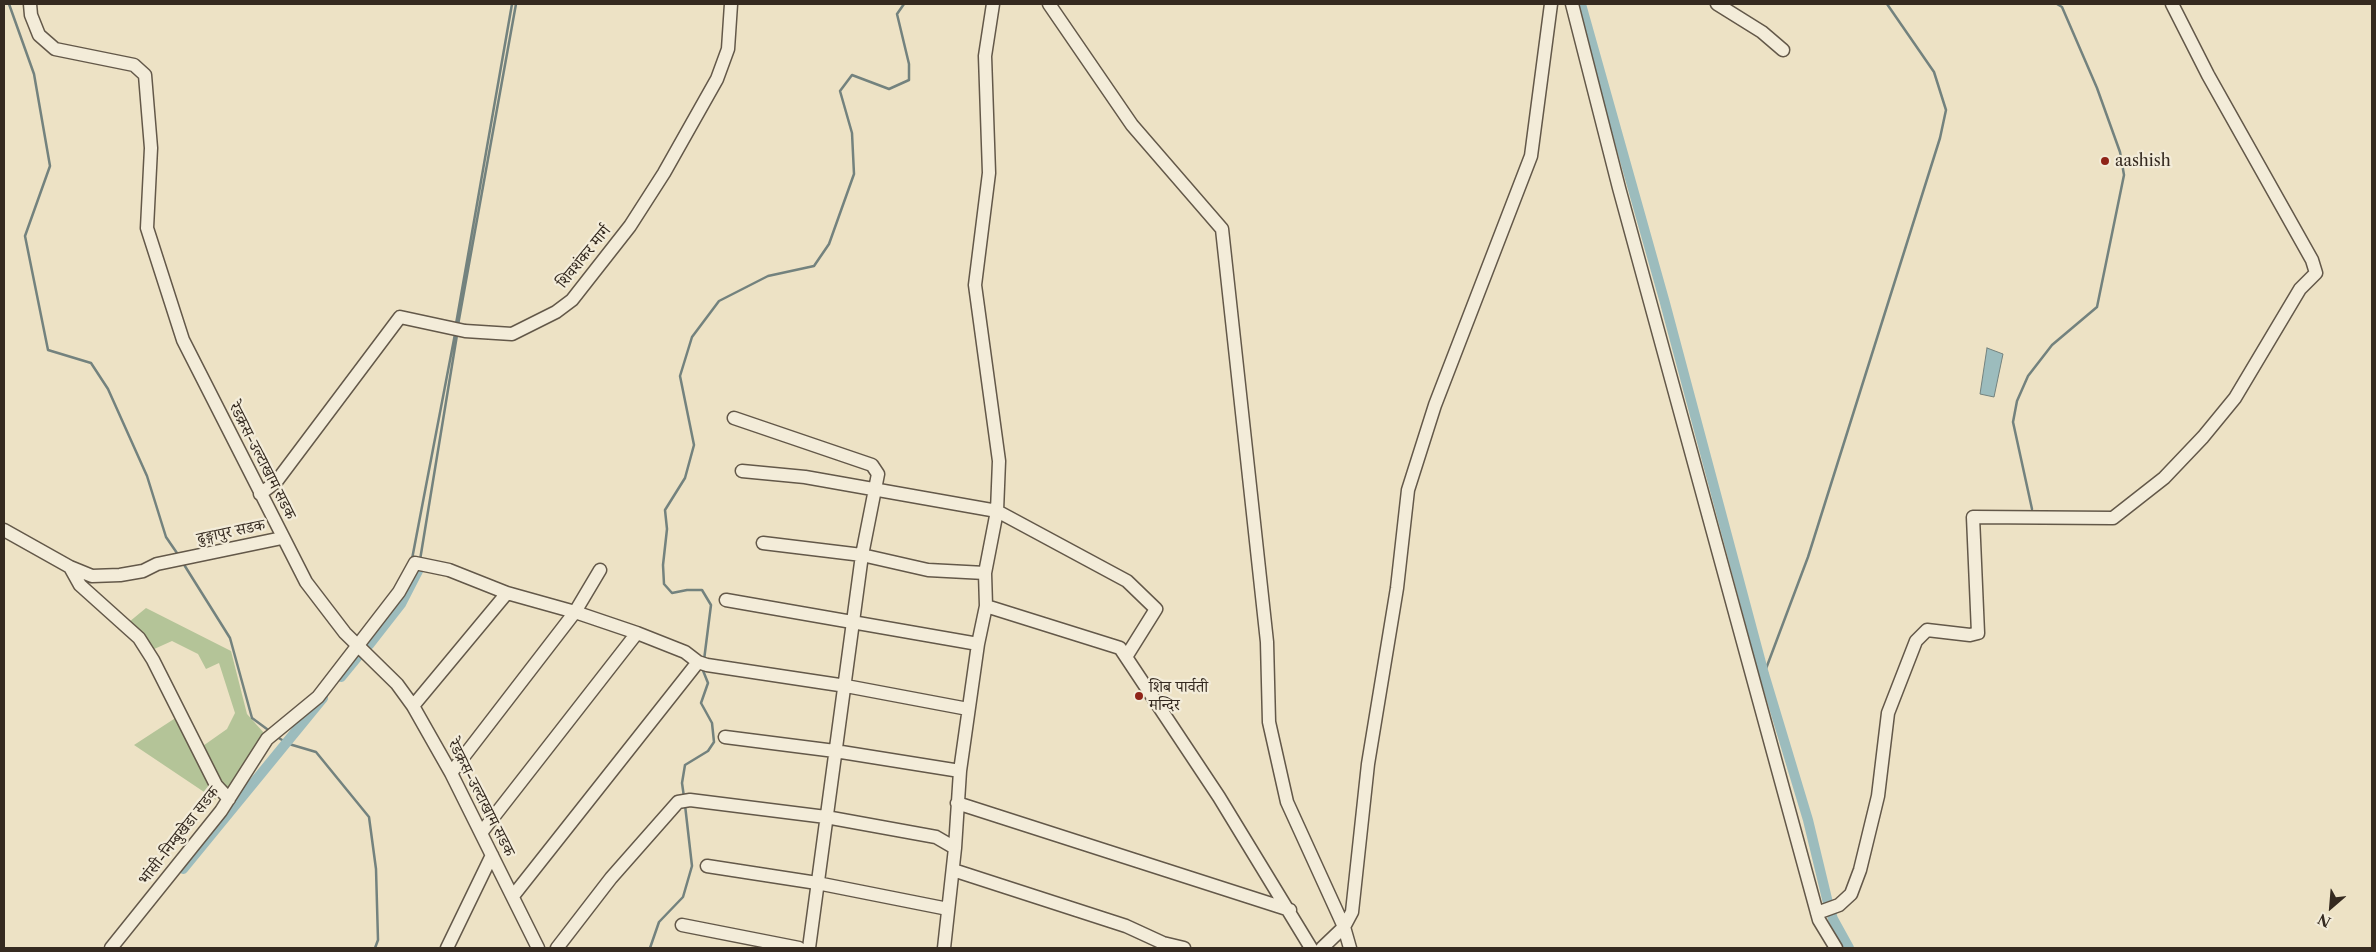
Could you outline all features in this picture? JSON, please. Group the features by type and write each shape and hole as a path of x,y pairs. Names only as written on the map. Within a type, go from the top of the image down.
{"street":[{"name":"रेडक्रस-उल्टाखाम सडक","path":"30,4 31,15 39,35 55,49 134,64 145,75 151,148 147,228 183,340 306,582 326,610 357,646 397,684 412,706 451,773 538,948"},
{"name":"शिवशंकर मार्ग","path":"260,494 276,482 400,317 466,332 512,334 556,312 572,300 630,226 664,173 717,79 728,49 731,4"},
{"path":"944,948 955,848 960,771 978,644 986,606 985,573 997,511 1000,461 975,285 989,173 985,56 993,4"},
{"path":"1049,4 1132,124 1222,229 1267,642 1269,722 1287,802 1344,928 1350,948"},
{"path":"1322,948 1344,928 1352,912 1368,764 1397,588 1408,490 1435,405 1531,156 1552,4"},
{"path":"1572,4 1622,198 1836,948"},
{"path":"1717,4 1762,32 1783,50"},
{"path":"1824,910 1851,894 1860,870 1878,796 1888,713 1916,641 1927,630 1970,635 1978,633 1973,517 2113,518 2164,478 2203,437 2235,398 2300,289 2316,273 2312,260 2208,75 2172,4"},
{"path":"734,418 872,466 878,474 862,555 846,686 835,751 809,948"},
{"path":"742,471 805,477 997,511 1126,581 1156,609 1126,657"},
{"name":"ढुङ्गापुर सडक","path":"4,530 70,567 92,576 120,575 282,538"},
{"path":"763,543 862,555 928,570 985,573"},
{"name":"भांसी-निम्बुखेडा सडक","path":"111,948 178,867 229,799 271,735 318,696 399,592 413,563 449,570 507,593"},
{"path":"70,567 87,593 139,638 153,660 216,785 229,799"},
{"path":"451,773 575,612 600,570"},
{"path":"412,706 507,593 575,612 637,633 685,652 702,664 846,686 968,709"},
{"path":"726,600 978,644"},
{"path":"986,606 1120,648 1220,797 1290,910 1311,948"},
{"path":"480,833 637,633"},
{"path":"513,896 702,664"},
{"path":"725,737 835,751 960,771"},
{"path":"557,948 611,878 684,801 826,817 936,837 955,848"},
{"path":"957,803 1290,910"},
{"path":"447,948 492,855"},
{"path":"707,866 817,883 948,909"},
{"path":"953,870 1126,926 1164,943 1184,948"},
{"path":"682,925 799,948"}],"green space":[{"path":"146,608 231,651 247,714 264,733 226,792 200,748 227,729 235,713 219,663 206,669 198,654 172,641 152,650 129,622"},
{"path":"177,717 208,776 216,800 134,745"}],"water":[{"path":"1987,348 2003,354 1994,397 1980,394"}],"waterway":[{"path":"9,4 34,74 50,166 25,236 48,350 91,363 108,389 147,476 166,537 179,556"},
{"path":"456,324 512,4"},
{"path":"458,325 516,4"},
{"path":"704,660 711,605 702,590 672,593 664,584 663,565 667,529 665,510 685,478 694,445 680,376 692,337 719,301 768,276 814,266 829,244 854,174 852,133 840,91 852,75 889,89 909,80 909,64 897,14 904,4"},
{"path":"1581,4 1665,303 1764,674 1808,820 1828,903 1833,919 1849,948"},
{"path":"1764,674 1808,557 1940,138 1946,110 1934,72 1887,4"},
{"path":"2032,509 2013,422 2017,401 2028,376 2052,345 2097,307 2124,175 2120,152 2097,88 2062,7 2057,4"},
{"path":"412,559 455,334"},
{"path":"420,560 457,335"},
{"path":"183,563 230,638 252,718 271,732"},
{"path":"369,645 401,604 419,569"},
{"path":"341,677 359,655"},
{"path":"684,797 682,783 685,765 708,751 714,742 712,723 701,703 708,683 702,668"},
{"path":"183,869 323,698"},
{"path":"277,737 289,744 316,752 369,817 376,869 378,940 375,948"},
{"path":"650,948 659,922 683,897 692,866 685,805"}],"place":[{"name":"aashish","path":"2105,161"},
{"name":"शिब पार्वती मन्दिर","path":"1139,696"}]}
